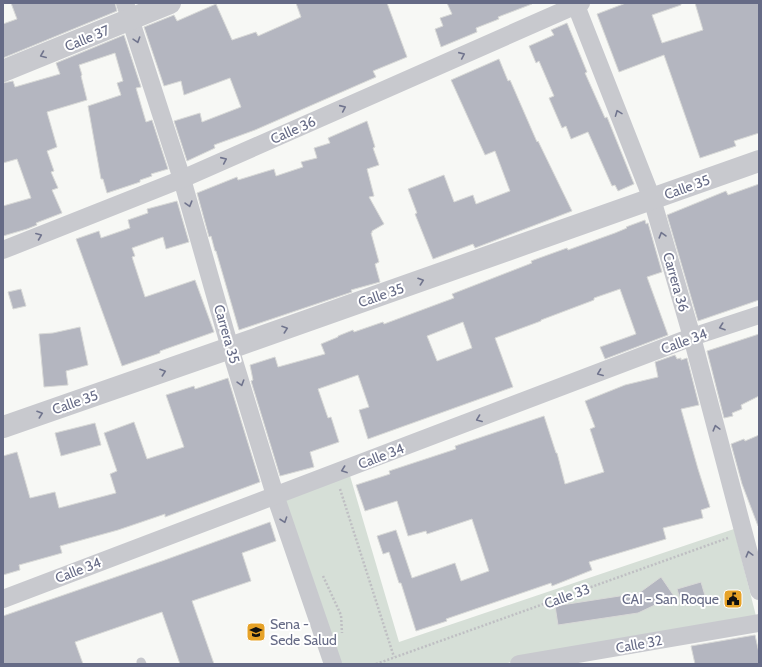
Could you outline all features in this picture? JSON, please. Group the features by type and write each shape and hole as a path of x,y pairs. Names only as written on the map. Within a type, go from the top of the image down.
{"street":[{"name":"Calle 37","path":"3,71 128,11 170,3"},
{"name":"Calle 36","path":"3,250 182,179 577,4"},
{"name":"Carrera 36","path":"577,4 652,199 692,337 751,530 759,592"},
{"name":"Carrera 35","path":"128,11 182,179 230,348 275,495 333,664"},
{"name":"Calle 35","path":"3,427 759,161"},
{"name":"Calle 34","path":"3,599 692,337 759,315"},
{"name":"Calle 32","path":"519,664 759,623"}],"path":[{"path":"335,473 394,657"},
{"name":"Calle 33","path":"376,664 751,530"}],"shaded area":[{"path":"348,469 399,642 734,529 756,616 502,664 333,664 275,495"}],"building":[{"path":"11,3 115,3 117,11 3,58 3,24 17,19"},
{"path":"296,3 387,3 407,57 373,71 376,77 255,130 214,145 215,148 187,161 174,121 200,113 202,122 241,107 230,78 184,95 181,81 164,86 144,27 174,15 177,21 216,4 232,40 256,32 258,36 301,17"},
{"path":"447,3 532,4 498,17 499,19 476,28 477,32 441,47 435,29 443,26 440,18 452,14"},
{"path":"626,3 681,3 681,5 652,15 662,43 703,30 695,3 759,3 759,133 734,141 736,146 700,158 664,55 619,72 597,14"},
{"path":"567,23 587,72 585,73 605,118 607,117 634,184 618,191 615,185 612,186 588,132 571,139 566,126 562,128 549,98 554,96 539,61 536,63 529,46 554,35 551,30"},
{"path":"124,35 141,87 136,88 146,122 152,120 168,169 151,174 152,176 140,180 140,182 107,193 103,179 101,179 88,106 121,95 117,83 123,81 115,53 79,65 87,100 47,112 57,147 47,151 54,171 51,172 58,188 52,190 62,213 36,223 37,225 27,229 3,236 3,206 31,198 17,159 3,163 3,83 13,81 15,87 60,74 56,63"},
{"path":"499,59 508,81 510,80 537,142 538,141 572,211 475,248 473,244 433,259 415,214 417,213 408,189 444,175 454,202 473,195 476,204 510,191 495,151 485,155 451,80"},
{"path":"367,121 375,147 373,148 379,165 367,169 374,196 369,197 384,224 371,233 379,262 375,264 380,282 351,290 352,292 239,330 216,251 211,236 209,237 197,193 237,177 238,180 274,169 276,176 303,167 301,162 317,158 314,148 330,143 328,138"},
{"path":"759,184 759,300 698,321 667,215 726,191 728,195"},
{"path":"177,201 189,242 166,249 163,237 132,248 135,256 132,257 145,297 195,280 214,332 122,366 76,239 99,231 101,238 130,228 128,220 148,213 147,209"},
{"path":"645,220 646,224 648,223 662,272 647,277 668,335 605,359 600,347 636,334 620,289 594,298 594,300 495,338 513,387 368,439 359,410 369,407 358,375 318,389 328,418 331,417 339,442 310,452 314,467 280,476 251,381 253,380 250,365 275,357 278,367 325,354 321,344 338,336 353,330 354,332 383,322 384,324 454,298 452,294 532,263 531,261 567,248 568,250 615,233 627,228 626,227","holes":["463,322 472,348 437,361 427,336"]},
{"path":"21,289 26,306 13,309 8,292"},
{"path":"80,327 88,365 66,371 68,385 44,387 39,334 53,333"},
{"path":"759,334 759,396 741,405 742,409 732,413 733,416 724,418 707,351"},
{"path":"675,355 677,359 681,358 681,360 687,358 699,405 681,409 710,507 701,510 703,518 663,528 666,539 589,562 592,570 552,586 551,583 446,619 447,621 416,631 401,583 399,583 389,552 383,554 377,536 396,530 412,578 455,563 461,581 489,571 472,519 427,534 426,531 408,536 397,501 365,511 356,485 390,474 389,471 456,449 455,446 544,416 557,453 565,484 604,472 590,429 595,427 585,401 625,385 658,377 655,362"},
{"path":"228,378 260,482 165,517 165,514 118,530 60,546 62,553 19,565 20,570 3,575 3,456 17,452 30,498 55,492 59,508 116,493 110,474 117,471 104,433 134,422 147,459 184,447 166,395 194,386 195,389"},
{"path":"95,423 101,445 61,456 55,433"},
{"path":"759,435 758,526 742,484 731,444 744,439 745,441"},
{"path":"270,522 276,541 242,553 251,581 192,601 214,664 180,664 162,612 75,642 83,664 3,664 3,616"},
{"path":"661,577 674,596 638,613 558,625 555,606 639,593"},
{"path":"701,582 706,599 682,606 677,589"},
{"path":"755,635 759,653 759,664 695,664 691,646"}],"place":[{"name":"CAI - San Roque","path":"733,599"},
{"name":"Sena - Sede Salud","path":"256,632"}]}
